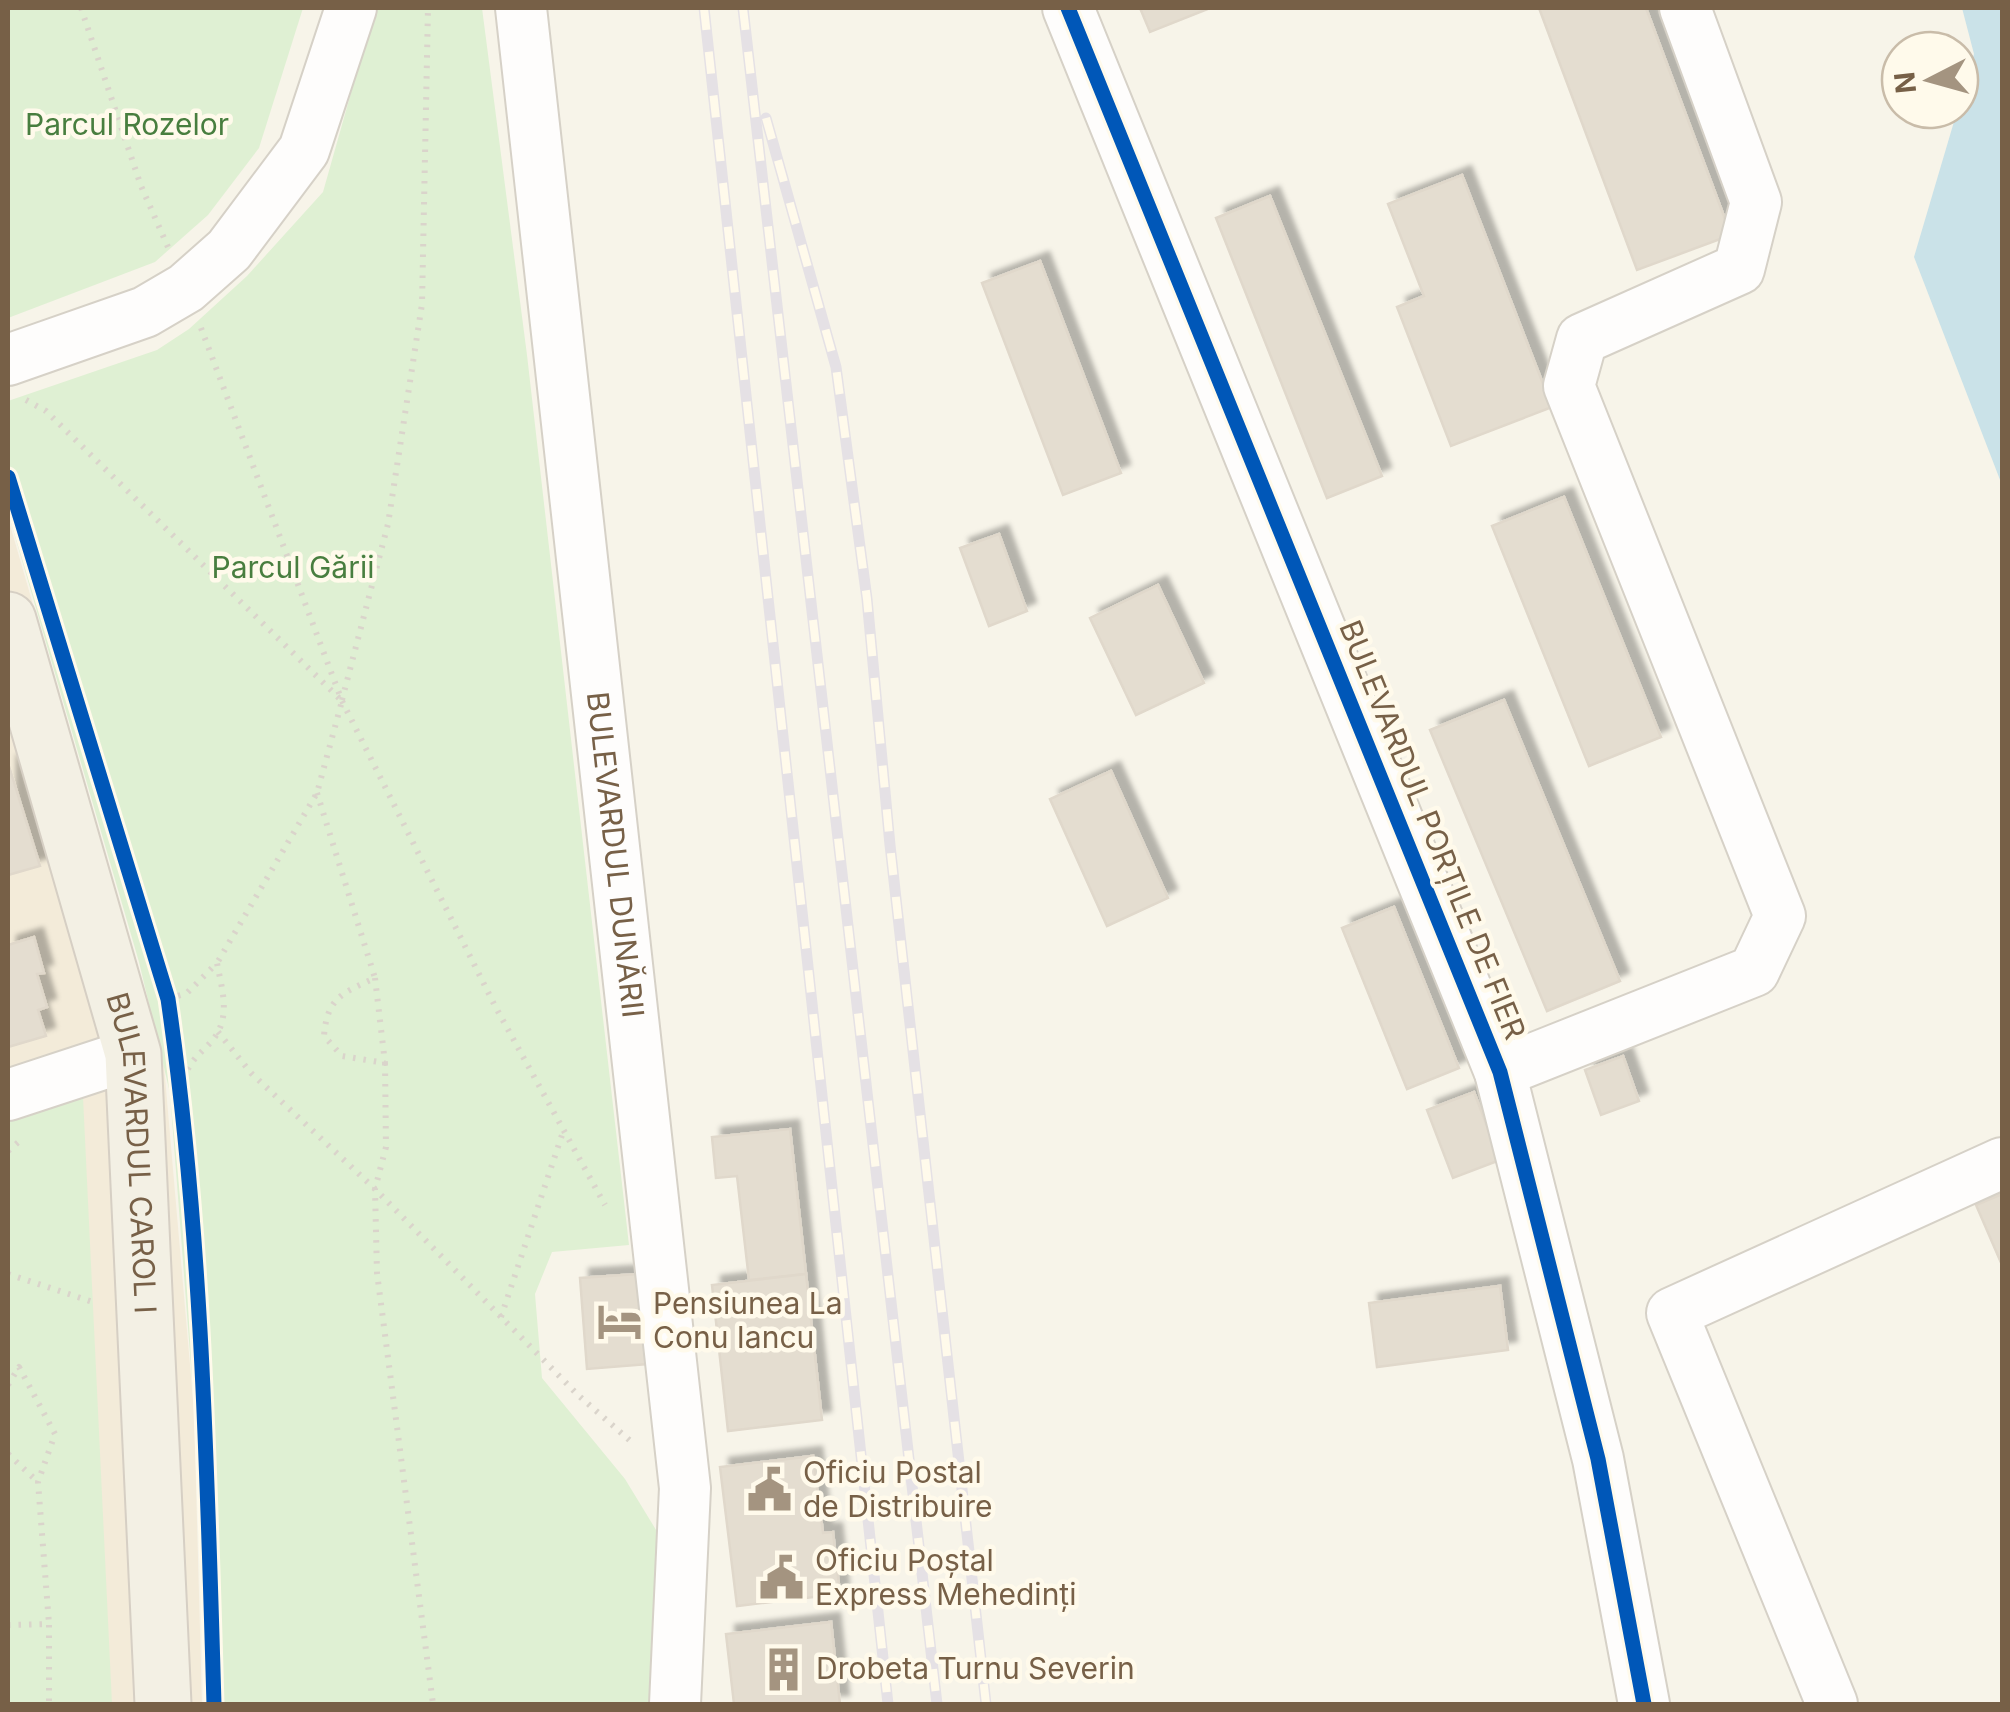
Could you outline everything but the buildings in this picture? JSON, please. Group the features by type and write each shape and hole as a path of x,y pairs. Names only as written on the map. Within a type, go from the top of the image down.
{"main road":[{"name":"BULEVARDUL CAROL I","path":"8,620 133,1054 163,1704"}],"street":[{"path":"14,378 186,288 229,250 266,207 304,150 351,8"},
{"name":"BULEVARDUL DUNĂRII","path":"521,8 683,1468 675,1704"},
{"name":"BULEVARDUL PORȚILE DE FIER","path":"1068,8 1500,1072 1598,1459 1644,1704"},
{"path":"1500,1072 1754,971 1780,916 1569,386 1582,339 1739,269 1756,202 1685,8"},
{"path":"8,1095 133,1054"},
{"path":"1832,1704 1672,1313 2002,1163"}],"path":[{"path":"81,8 141,186 186,288"},
{"path":"168,998 187,993 217,964 317,794 342,701 388,524 422,304 428,8"},
{"path":"207,344 342,701 562,1134 606,1207"},
{"path":"14,378 342,701"},
{"path":"317,794 375,978 385,1063 386,1146 375,1189 377,1273 432,1704"},
{"path":"181,1087 192,1056 218,1032 224,1006 217,964"},
{"path":"375,978 338,992 326,1014 324,1036 342,1056 385,1063"},
{"path":"218,1032 251,1072 375,1189 578,1395 612,1422"},
{"path":"501,1318 562,1134"},
{"path":"8,1274 92,1304 146,1301"},
{"path":"8,1386 18,1367 55,1434 38,1482 49,1624 48,1704"},
{"path":"8,1454 38,1482"},
{"path":"8,1625 49,1624"}],"shaded area":[{"path":"8,518 163,1054 194,1411 202,1704 8,1704"}],"green space":[{"name":"Parcul Rozelor","path":"8,8 303,8 259,148 208,215 155,262 8,318"},
{"name":"Parcul Gării","path":"375,8 482,8 527,355 629,1245 552,1252 535,1294 542,1378 625,1479 664,1543 658,1704 204,1704 195,1418 170,1093 139,962 8,512 8,401 157,350 189,329 247,276 323,192"},
{"path":"83,1097 112,1704 8,1704 8,1119"}],"water":[{"path":"1962,8 2002,8 2002,485 1914,257 1952,130 1980,130 1980,30 1968,30"}],"railway":[{"path":"704,8 888,1704"},
{"path":"743,8 937,1704"},
{"path":"766,118 836,367 867,599 890,845 986,1704"}],"cycle path":[{"path":"1068,8 1500,1072 1598,1459 1644,1704"},
{"path":"8,477 168,999 196,1262 214,1704"}],"place":[{"name":"Pensiunea La Conu Iancu","path":"620,1321"},
{"name":"Oficiu Postal de Distribuire","path":"770,1490"},
{"name":"Oficiu Poștal Express Mehedinți","path":"782,1578"},
{"name":"Drobeta Turnu Severin","path":"783,1669"}]}
